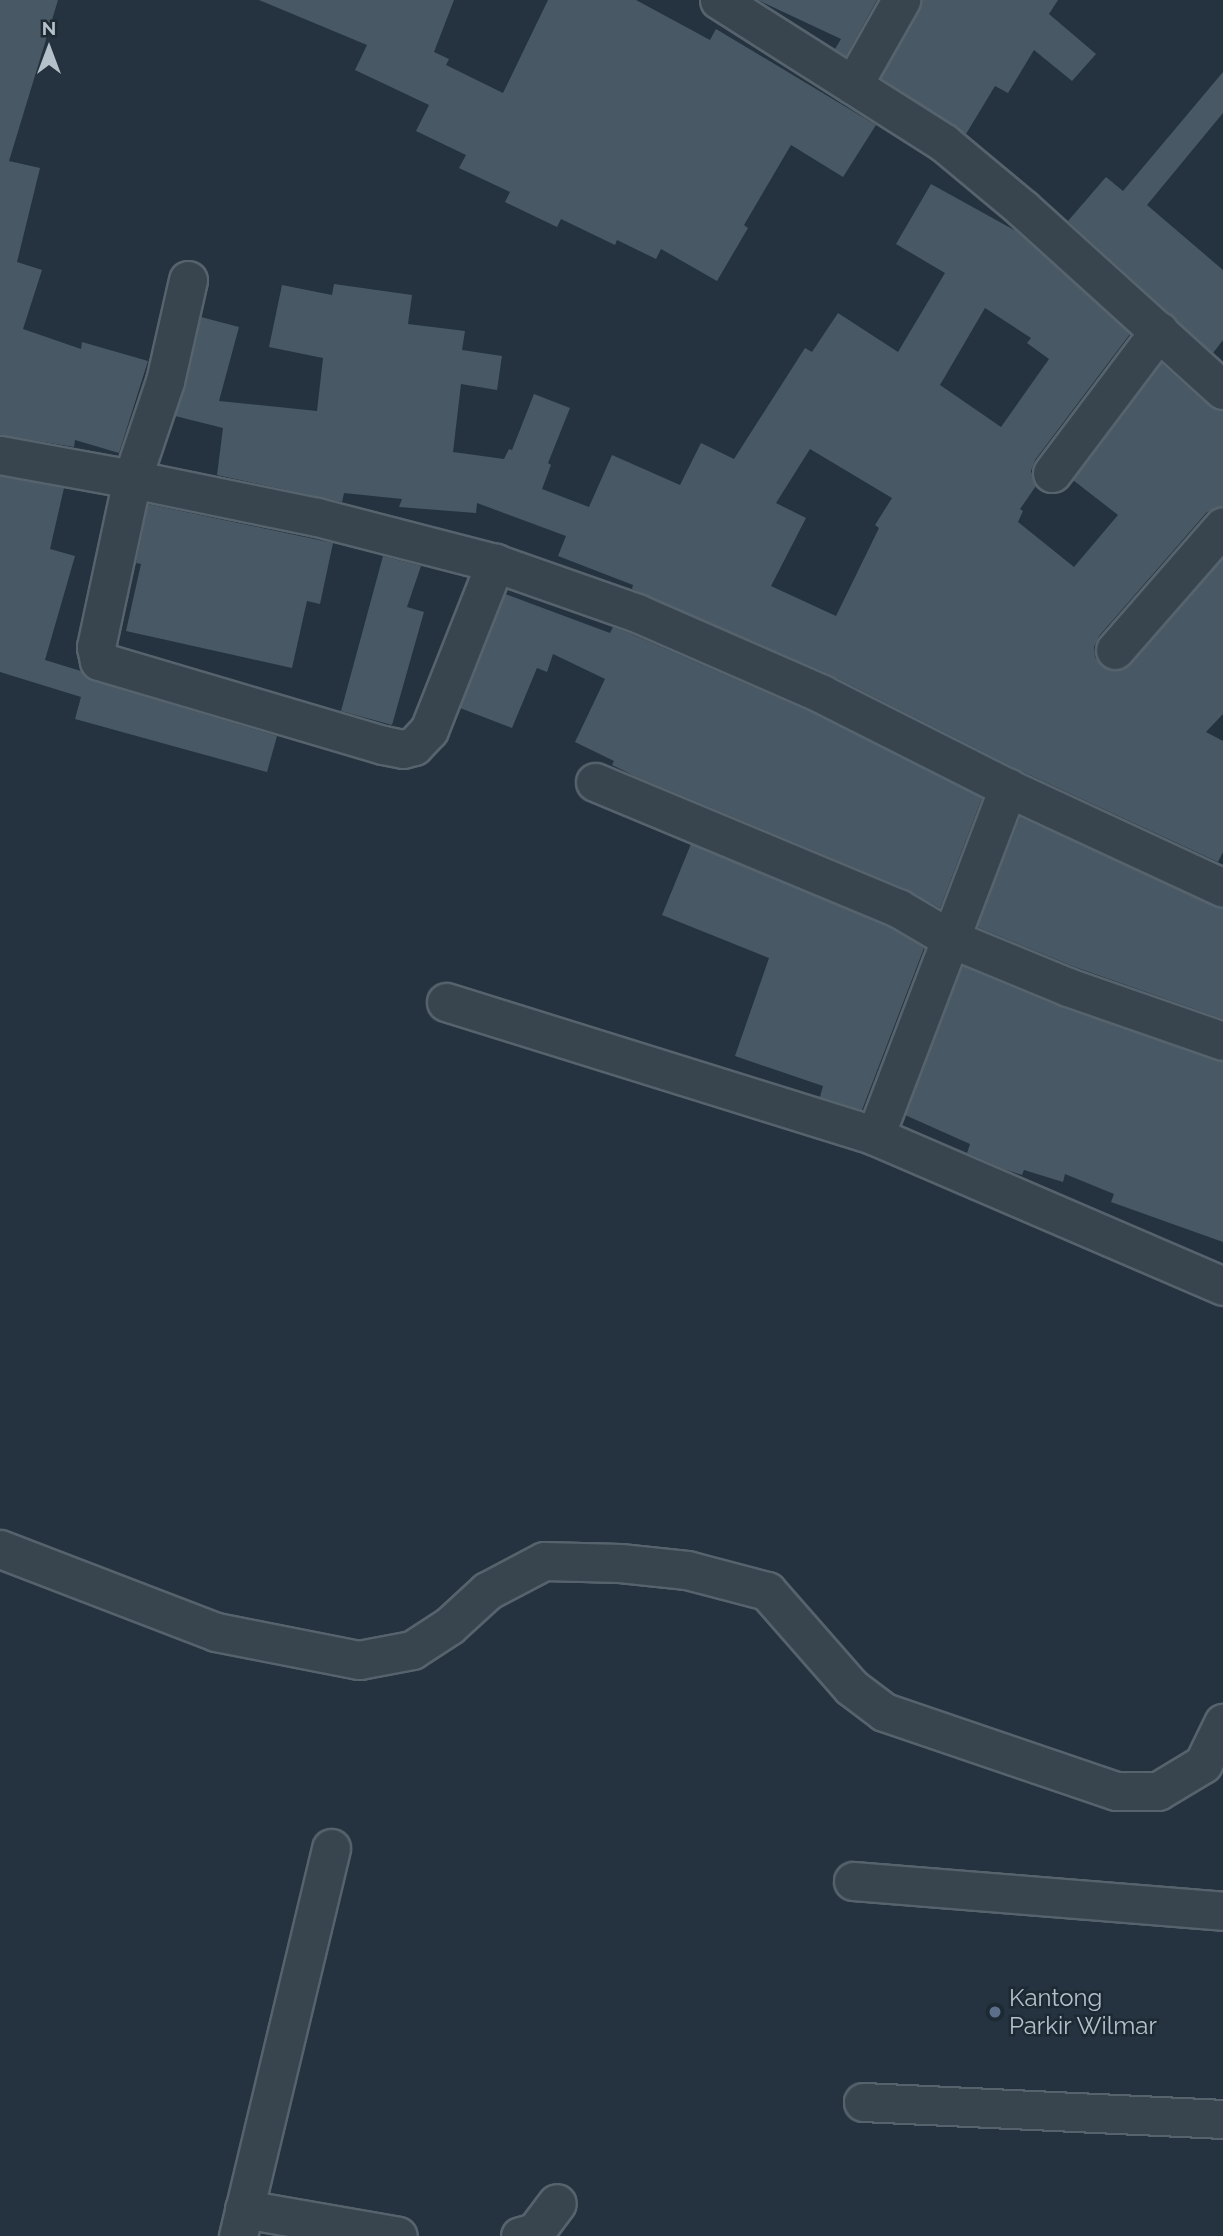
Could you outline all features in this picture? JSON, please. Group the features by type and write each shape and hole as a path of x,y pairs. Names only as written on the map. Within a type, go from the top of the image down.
{"street":[{"path":"719,0 944,143 1223,390"},
{"path":"853,85 901,0"},
{"path":"188,280 165,380 132,479 96,647 99,661 402,749 414,746 429,730 495,563"},
{"path":"1052,473 1159,331"},
{"path":"0,455 317,517 495,563 637,613 810,688 1008,788 1223,888"},
{"path":"1115,650 1223,526"},
{"path":"595,782 898,908 948,939 1068,987 1223,1041"},
{"path":"875,1136 948,939 1008,788"},
{"path":"446,1002 875,1136 1223,1286"},
{"path":"0,1549 216,1632 359,1660 412,1650 449,1626 486,1591 544,1561 620,1563 687,1570 766,1591 851,1687 884,1712 1116,1791 1158,1791 1203,1764 1223,1723"},
{"path":"331,1848 241,2222 398,2236"},
{"path":"853,1881 1223,1911"},
{"path":"863,2102 1223,2119"},
{"path":"520,2236 535,2232 557,2203"}],"building":[{"path":"0,0 58,0 9,161 40,168 17,262 42,270 23,329 81,349 82,342 148,361 119,453 75,440 74,447 0,435"},
{"path":"259,0 454,0 434,52 449,59 446,65 503,93 548,0 636,0 710,40 716,29 876,125 843,177 791,145 744,225 748,228 717,281 661,249 656,259 617,240 615,245 561,219 557,227 505,202 510,192 459,168 466,155 416,131 429,105 355,70 367,45"},
{"path":"758,0 877,0 846,56 835,49 841,39"},
{"path":"922,0 1058,0 1049,14 1096,54 1072,81 1034,50 1008,93 995,86 966,134 881,78"},
{"path":"1223,72 1223,113 1147,205 1223,270 1223,340 1213,353 1068,221 1106,177 1123,191"},
{"path":"931,184 1016,231 1130,334 1035,460 1031,471 1036,486 1020,509 1023,511 1018,522 1074,567 1118,515 1073,480 1161,363 1209,406 1223,410 1223,506 1207,512 1099,636 1094,647 1095,657 1101,665 1110,670 1121,670 1130,664 1223,558 1223,714 1206,732 1223,741 1223,852 1218,862 1017,769 831,675 632,589 633,585 558,556 566,536 477,503 476,513 399,507 402,499 344,493 342,502 217,475 223,428 175,416 201,317 239,327 219,401 317,411 323,358 269,347 282,285 332,295 334,284 412,295 408,324 465,331 462,350 502,356 497,390 461,384 453,452 504,459 509,449 512,450 534,394 570,408 548,463 551,465 542,489 589,507 612,455 680,485 701,443 734,459 805,348 812,352 838,313 898,352 945,273 896,244","holes":["985,308 1031,338 1027,343 1049,359 1001,427 940,385","810,449 892,498 875,525 879,528 836,616 771,586 806,518 776,503"]},
{"path":"0,476 64,488 50,549 75,556 45,660 81,671 93,681 277,736 267,772 75,719 81,697 0,672"},
{"path":"148,504 333,543 320,604 307,601 292,668 126,631 141,564 136,563"},
{"path":"383,556 421,566 407,607 424,612 392,725 341,711"},
{"path":"505,594 610,633 613,627 629,633 813,713 982,798 940,908 906,889 635,776 612,765 614,761 575,742 605,679 553,654 547,672 537,668 512,728 460,708"},
{"path":"1020,817 1223,909 1223,1019 1075,967 977,927"},
{"path":"691,844 889,927 924,948 862,1110 820,1097 823,1086 735,1056 769,958 662,915"},
{"path":"962,966 1061,1007 1223,1061 1223,1242 1111,1202 1114,1194 1065,1174 1063,1182 1024,1170 1022,1175 1004,1169 967,1153 970,1144 905,1115"}],"place":[{"name":"Kantong Parkir Wilmar","path":"995,2012"}]}
